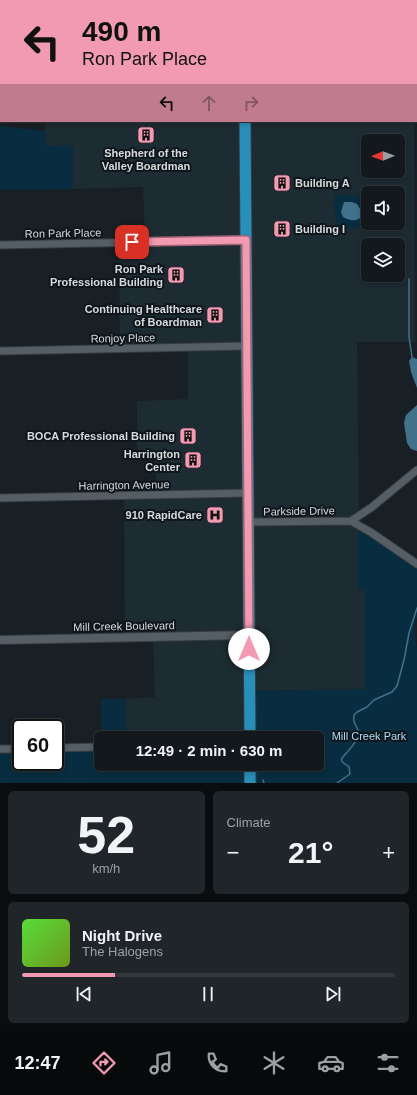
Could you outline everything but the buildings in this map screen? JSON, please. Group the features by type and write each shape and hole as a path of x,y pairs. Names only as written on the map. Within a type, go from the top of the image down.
{"main road":[{"path":"245,122 250,731"},
{"path":"250,771 250,783"}],"street":[{"name":"Ron Park Place","path":"0,245 246,240"},
{"name":"Ronjoy Place","path":"0,351 246,346"},
{"path":"417,470 372,507 351,521 372,533 417,564"},
{"name":"Harrington Avenue","path":"0,498 248,493"},
{"name":"Parkside Drive","path":"248,522 351,521"},
{"name":"Mill Creek Boulevard","path":"0,640 249,635"},
{"path":"64,748 94,747"},
{"path":"0,749 12,749"}],"shaded area":[{"path":"45,122 414,122 415,342 357,342 359,516 351,521 358,525 358,590 365,590 365,689 250,691 250,731 126,731 125,699 155,697 153,637 125,637 124,496 156,495 155,454 137,453 137,401 188,399 188,348 120,349 119,243 145,242 143,187 73,189 73,146 45,146"},
{"path":"344,202 352,202 357,204 360,209 360,218 352,220 343,217 341,212"},
{"path":"412,357 417,359 417,388 411,372 409,361"},
{"path":"417,405 417,451 411,449 407,443 404,423 406,415"}],"green space":[{"path":"0,126 45,131 46,146 73,145 73,189 0,190"},
{"path":"336,195 361,196 361,225 355,228 336,226 334,197"},
{"name":"Mill Creek Park","path":"358,525 417,564 417,616 414,626 417,651 417,783 0,783 0,749 12,749 12,771 64,771 64,748 94,747 94,771 324,771 324,731 250,731 249,691 365,689 365,590 358,590"},
{"path":"101,699 125,699 126,731 102,731"}],"waterway":[{"path":"409,279 409,337 412,357"},
{"path":"337,783 350,774 349,767 343,762 342,758 353,745 358,734 354,721 354,715 367,707 374,700 392,692 397,686 409,633 417,608"}],"place":[{"name":"Shepherd of the Valley Boardman","path":"146,135"},
{"name":"Building A","path":"282,183"},
{"name":"Building I","path":"282,229"},
{"name":"Ron Park Professional Building","path":"176,275"},
{"name":"Continuing Healthcare of Boardman","path":"215,315"},
{"name":"BOCA Professional Building","path":"188,436"},
{"name":"Harrington Center","path":"193,460"},
{"name":"910 RapidCare","path":"215,515"}],"route":[{"path":"132,242 246,240 249,649"}]}
